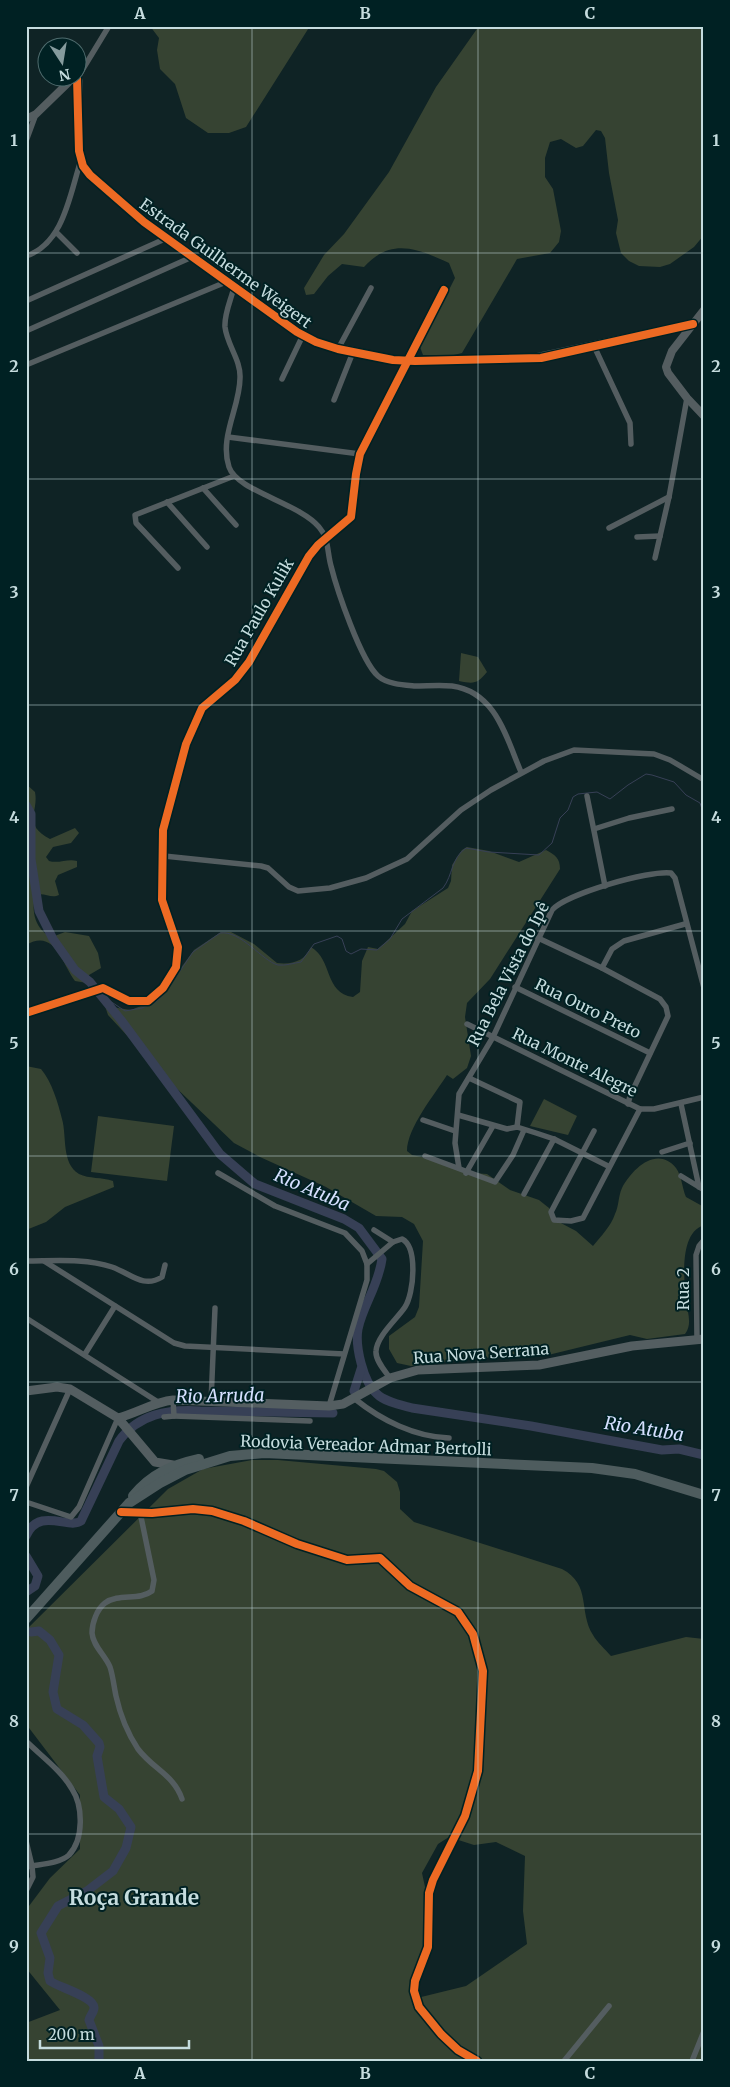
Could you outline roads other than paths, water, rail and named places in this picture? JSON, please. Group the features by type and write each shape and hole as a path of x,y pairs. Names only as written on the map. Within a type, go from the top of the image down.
{"highway":[{"name":"Rodovia Vereador Admar Bertolli","path":"26,1619 129,1503 185,1470 230,1456 264,1453 592,1468 636,1474 704,1495"},
{"path":"129,1503 143,1484 173,1465 230,1456"}],"main road":[{"name":"Rua Nova Serrana","path":"118,1418 138,1412 158,1402 173,1400 329,1406 354,1399 387,1380 418,1370 540,1365 632,1346 700,1339"},
{"path":"26,1391 57,1387 70,1389 118,1418 155,1462 155,1475"},
{"path":"155,1462 173,1465"}],"street":[{"path":"88,60 109,26"},
{"path":"26,119 36,114 62,88"},
{"name":"Estrada Guilherme Weigert","path":"79,88 78,137 81,160 86,170 107,191 167,238 302,336 338,349 407,361 535,358 693,324"},
{"path":"26,141 36,114"},
{"path":"26,256 43,247 56,232 81,160"},
{"path":"56,232 77,253"},
{"path":"26,302 167,238"},
{"path":"26,331 192,257"},
{"path":"26,366 226,282"},
{"path":"234,287 226,316 225,328 240,377 228,437 228,461 234,476 256,490 299,511 319,526 326,538 334,576 362,652 373,671 384,680 394,683 408,686 452,686 480,696 495,711 521,772"},
{"path":"338,349 371,288"},
{"path":"407,361 444,290"},
{"path":"704,310 667,362 668,373 686,398 704,416"},
{"path":"282,379 302,336"},
{"path":"594,346 630,423 631,444"},
{"path":"334,400 353,352"},
{"name":"Rua Paulo Kulik","path":"26,1012 100,989 108,989 129,1001 148,1001 163,988 176,967 178,947 162,900 164,826 176,775 188,737 199,713 210,699 235,680 246,667 313,550 352,517 360,454 407,361"},
{"path":"654,558 669,497 686,398"},
{"path":"228,437 360,454"},
{"path":"178,568 134,518 138,514 234,476"},
{"path":"203,488 236,525"},
{"path":"609,528 669,497"},
{"path":"167,502 207,547"},
{"path":"657,503 666,509"},
{"path":"637,536 660,536"},
{"path":"164,856 264,867 289,887 298,891 330,888 366,878 408,859 461,810 521,772 566,752 591,750 654,754 670,760 704,780"},
{"path":"587,796 605,886"},
{"path":"594,829 629,818 672,809"},
{"name":"Rua Bela Vista do Ipê","path":"459,1168 456,1130 459,1094 492,1037 538,938 552,910 558,903 605,886 656,873 670,873 675,878 685,924 704,988"},
{"path":"602,968 612,949 624,941 685,924"},
{"path":"538,938 602,968 660,999 666,1007 668,1016 628,1104"},
{"name":"Rua Ouro Preto","path":"515,987 650,1053"},
{"name":"Rua Monte Alegre","path":"467,1024 640,1109 654,1109 681,1104 704,1097"},
{"path":"469,1078 520,1102 517,1127"},
{"path":"681,1104 701,1188"},
{"path":"594,1131 551,1212 554,1220 571,1221 583,1218 608,1166 640,1109"},
{"path":"458,1115 507,1129 517,1127 554,1139 608,1166"},
{"path":"423,1120 456,1130"},
{"path":"466,1173 493,1126"},
{"path":"425,1156 459,1168 466,1173 495,1182 513,1155 524,1130"},
{"path":"524,1194 554,1139"},
{"path":"662,1152 690,1144"},
{"path":"218,1173 275,1206 345,1233 362,1250 366,1264 366,1280 329,1406"},
{"path":"681,1176 701,1188"},
{"path":"374,1230 394,1242"},
{"path":"366,1264 394,1242 402,1239 405,1240 414,1260 411,1292 407,1305 380,1340 376,1352 387,1380"},
{"name":"Rua 2","path":"700,1339 696,1255 699,1246 704,1240"},
{"path":"26,1261 80,1261 112,1267 144,1282 155,1282 162,1277 165,1266"},
{"path":"44,1261 174,1343 344,1354"},
{"path":"85,1354 115,1306"},
{"path":"211,1402 215,1308"},
{"path":"26,1318 158,1402"},
{"path":"26,1487 70,1389"},
{"path":"354,1399 367,1409 395,1424 431,1438 449,1438"},
{"path":"173,1400 174,1416"},
{"path":"164,1417 310,1421"},
{"path":"26,1502 71,1518 79,1507 118,1418"},
{"path":"121,1512 193,1509 212,1511 244,1521 297,1544 347,1560 380,1558 410,1586 458,1612 473,1634 483,1671 478,1772 465,1816 433,1880 429,1893 428,1947 415,1981 414,1991 419,2007 441,2034 458,2050 477,2061"},
{"path":"140,1512 154,1580 152,1590 148,1594 114,1599 105,1603 95,1617 92,1634 96,1646 110,1667 122,1716 137,1747 149,1761 178,1786 182,1799"},
{"path":"26,1741 59,1772 72,1789 79,1806 80,1820 75,1846 68,1856 53,1862 29,1866"},
{"path":"26,1841 29,1866 33,1877 26,1891"},
{"path":"564,2061 609,2006"},
{"path":"692,2061 704,2031"}],"waterway":[{"path":"98,993 125,1011 142,1008 157,1001 165,993 193,952 220,933 236,936 265,958 278,965 301,962 314,944 337,936 342,939 346,951 351,954 361,949 377,950 390,939 402,919 443,888 457,857 466,848 489,852 539,855 552,843 560,818 568,810 573,797 578,794 597,792 610,799 646,774 674,782 686,795 700,803 704,815"},
{"name":"Rio Atuba","path":"26,805 31,814 31,859 39,911 53,939 75,970 90,982 121,1020 220,1154 255,1184 344,1219 359,1228 382,1259 377,1278 360,1320 357,1336 364,1373 372,1388 380,1397 412,1408 531,1426 662,1450 679,1449 704,1455"},
{"name":"Rio Arruda","path":"354,1391 361,1369"},
{"name":"Rio Arruda","path":"26,1536 38,1522 46,1520 76,1523 81,1521 119,1441 135,1425 145,1419 165,1412 177,1411 333,1413"},
{"name":"Rio Arruda","path":"26,1556 38,1576 35,1586 26,1592"},
{"name":"Rio Arruda","path":"31,1632 39,1631 50,1640 59,1655 53,1692 57,1709 83,1725 99,1743 100,1747 97,1756 104,1797 119,1809 131,1827 126,1848 113,1871 87,1891 58,1906 41,1933 50,1958 48,1973 50,1981 83,1996 93,2004 94,2010 89,2020 99,2046 99,2061"}],"district":[{"name":"Roça Grande","path":"134,1898"}]}
